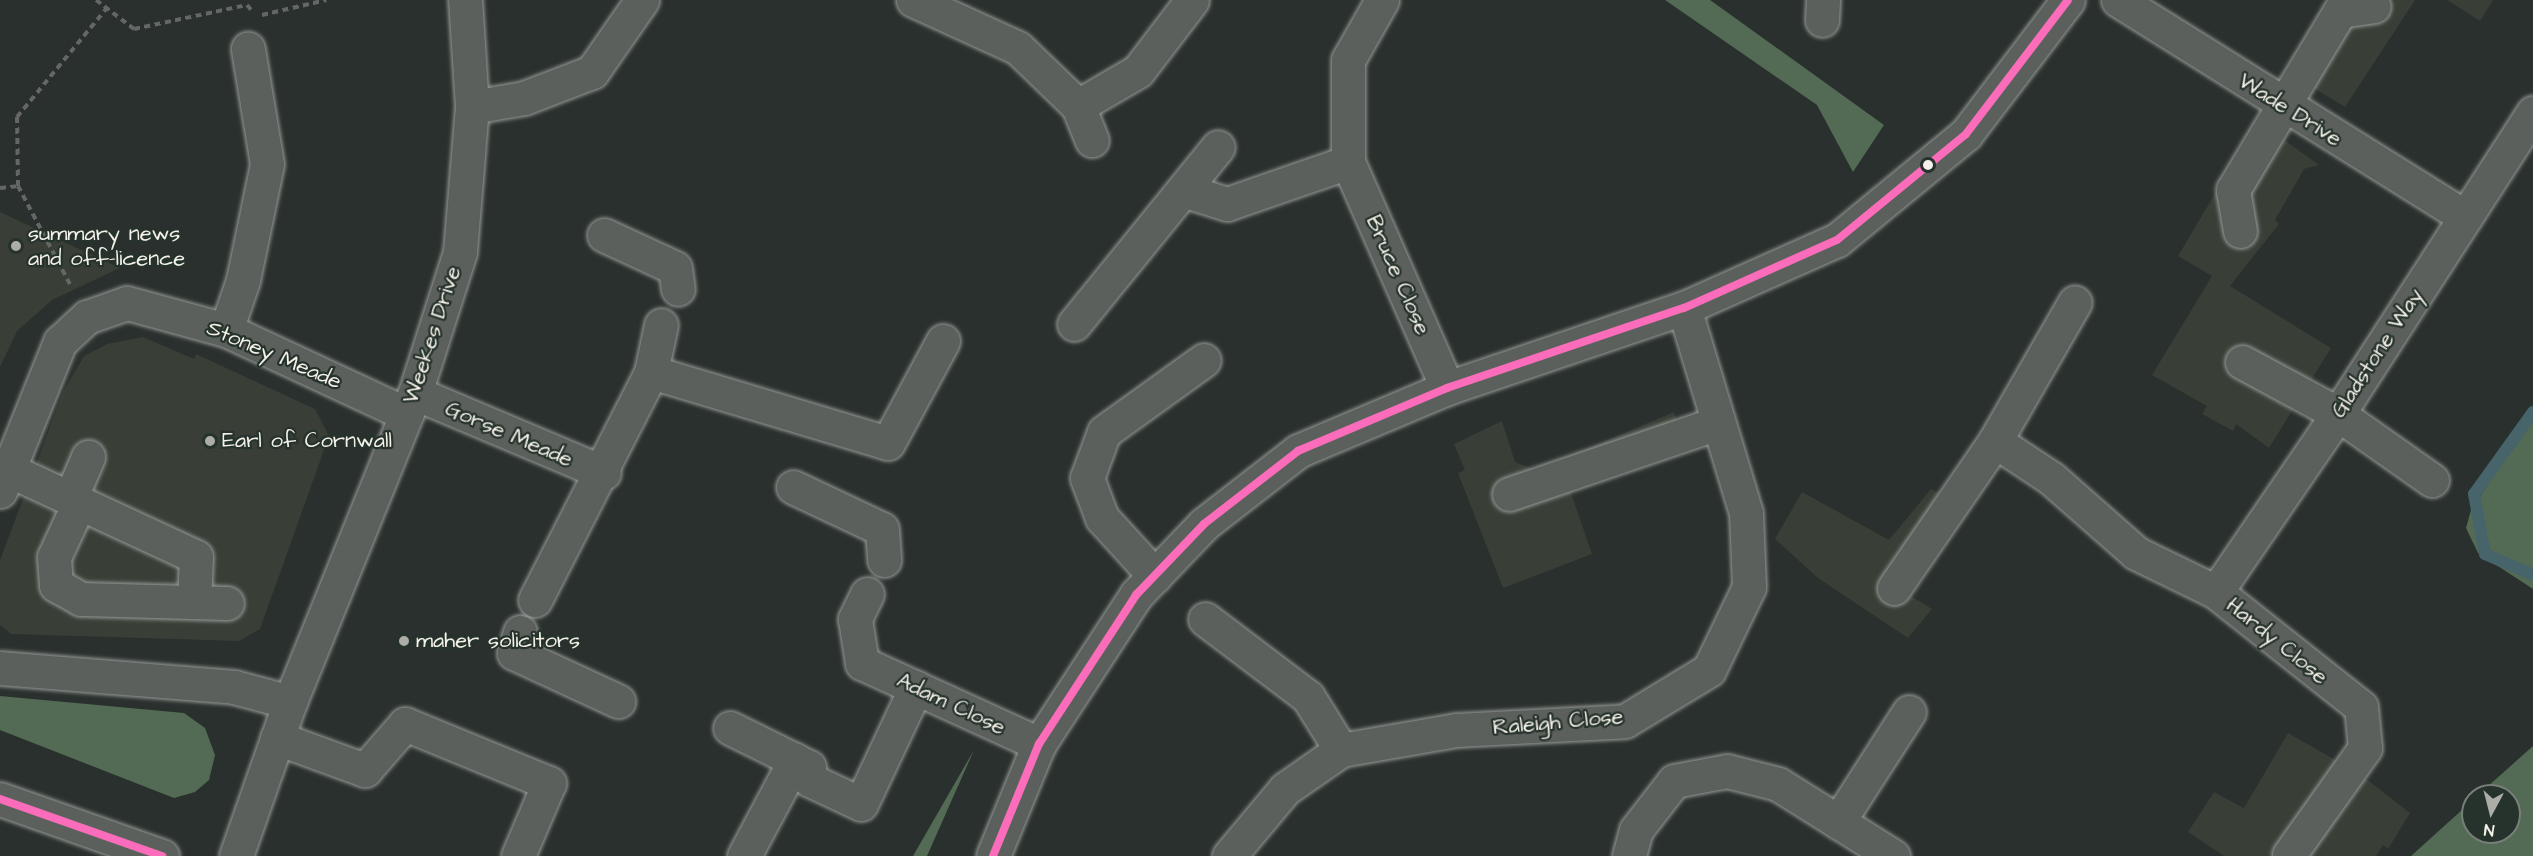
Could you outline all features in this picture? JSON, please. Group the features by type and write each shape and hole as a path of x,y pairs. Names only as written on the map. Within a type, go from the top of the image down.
{"street":[{"name":"Weekes Drive","path":"237,856 290,702 411,404 460,252 472,107 465,0"},
{"path":"472,107 524,98 592,72 642,0"},
{"path":"913,0 1018,48 1078,106 1092,140"},
{"path":"1078,106 1138,71 1192,0"},
{"name":"Bruce Close","path":"1382,0 1348,60 1348,162 1447,388"},
{"path":"993,856 1039,744 1136,595 1204,524 1298,451 1447,388 1684,308 1837,240 1966,134 2068,0"},
{"name":"Wade Drive","path":"2118,0 2283,106 2464,216"},
{"path":"2240,231 2233,190 2283,106 2340,11 2374,6"},
{"path":"226,330 243,280 267,164 248,49"},
{"name":"Gladstone Way","path":"2216,592 2338,414 2533,112"},
{"path":"1074,324 1186,190 1218,147"},
{"path":"1186,190 1227,204 1348,162"},
{"path":"604,234 675,268 678,289"},
{"path":"1894,588 1995,441 2074,302"},
{"name":"Stoney Meade","path":"5,481 60,342 87,317 127,303 226,330 411,404"},
{"name":"Raleigh Close","path":"1229,856 1285,789 1341,750 1456,730 1625,722 1709,670 1749,587 1746,513 1684,308"},
{"name":"Gorse Meade","path":"536,600 604,473 651,372 661,325"},
{"path":"651,372 888,444 943,341"},
{"path":"1155,576 1102,518 1087,478 1104,432 1204,360"},
{"path":"2242,362 2338,414 2432,480"},
{"name":"Gorse Meade","path":"411,404 604,473"},
{"path":"1509,494 1717,423"},
{"name":"Hardy Close","path":"1995,441 2051,478 2136,553 2216,592 2361,707 2365,748 2289,855"},
{"path":"88,457 75,501 54,557 56,585 81,599 227,603"},
{"path":"5,481 75,501 196,557 194,602"},
{"path":"793,487 882,529 884,560"},
{"name":"Adam Close","path":"867,594 855,619 862,663 1039,744"},
{"path":"1205,619 1308,696 1341,750"},
{"path":"520,632 514,653 618,701"},
{"path":"0,668 234,687 290,702"},
{"path":"730,728 808,767 810,780 861,804 916,687"},
{"path":"1838,822 1909,712"},
{"path":"277,738 365,770 405,724 549,783 518,856"},
{"path":"744,856 795,760"},
{"path":"1629,856 1636,830 1674,781 1727,771 1778,784 1893,856"},
{"path":"0,799 162,856"}],"path":[{"path":"96,0 134,29 247,4 257,16 326,0"},
{"path":"87,317 18,186 17,117 106,9"},
{"path":"0,188 18,186"}],"shaded area":[{"path":"2333,0 2415,0 2345,107 2286,71"},
{"path":"2447,0 2493,0 2480,21"},
{"path":"2258,121 2319,165 2304,169 2275,220 2279,224 2230,286 2331,348 2269,448 2236,424 2233,431 2202,414 2207,406 2152,375 2212,276 2178,256"},
{"path":"0,212 120,268 52,300 17,331 0,367"},
{"path":"143,337 194,359 196,354 315,409 329,436 260,629 239,641 11,634 0,625 0,560 64,390 84,356 107,344"},
{"path":"1674,412 1682,439 1578,474 1571,493 1592,554 1503,588 1458,473 1465,470 1454,444 1502,421 1515,462 1536,470"},
{"path":"1931,489 1953,500 1898,588 1932,609 1908,638 1818,578 1775,539 1802,492 1889,540"},
{"path":"2288,733 2360,774 2410,813 2388,849 2383,845 2376,856 2224,856 2188,832 2214,792 2244,808"}],"green space":[{"path":"1665,0 1710,0 1884,125 1853,172 1817,105"},
{"path":"2533,416 2533,589 2478,553 2466,528 2471,510"},
{"path":"0,696 184,713 205,728 215,755 209,780 195,792 174,798 0,730"},
{"path":"2533,746 2533,856 2411,856 2461,811 2461,844 2521,844 2521,784 2490,784"},
{"path":"974,750 927,856 913,856"}],"waterway":[{"path":"2533,412 2474,494 2485,554 2533,575"}],"transit line":[{"path":"993,856 1039,744 1136,595 1204,524 1298,451 1447,388 1684,308 1837,240 1966,134 2068,0"},
{"path":"0,799 162,856"}],"place":[{"name":"summary news and off-licence","path":"16,246"},
{"name":"Earl of Cornwall","path":"210,441"},
{"name":"maher solicitors","path":"404,641"}]}
